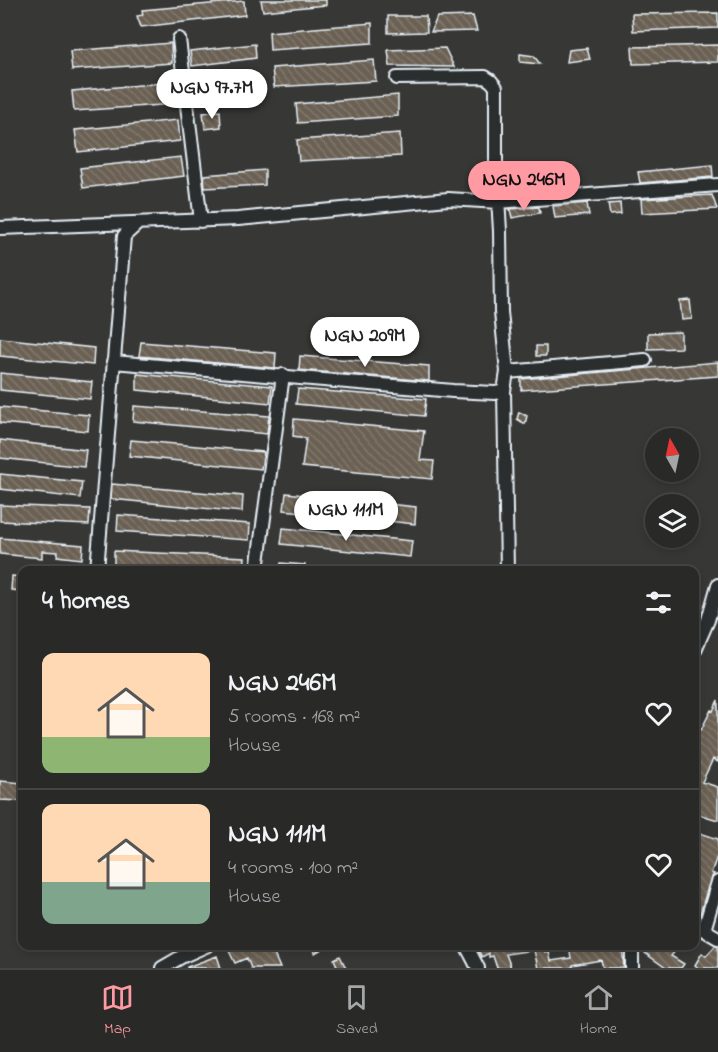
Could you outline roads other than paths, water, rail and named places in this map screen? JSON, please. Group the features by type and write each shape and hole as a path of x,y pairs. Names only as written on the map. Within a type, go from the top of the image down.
{"street":[{"path":"179,39 201,221"},
{"path":"397,78 485,77 496,87 495,165 499,202 501,312 507,372 504,391 507,566"},
{"path":"0,228 201,221 448,199 499,202 718,185"},
{"path":"98,566 124,236 137,224"},
{"path":"112,225 124,236"},
{"path":"507,372 645,360"},
{"path":"113,362 453,391 495,393 504,391"},
{"path":"258,566 283,375"},
{"path":"699,641 708,620 718,585"},
{"path":"718,882 699,927 718,938"},
{"path":"167,967 199,950"},
{"path":"469,950 478,968"},
{"path":"632,950 632,968"}]}
